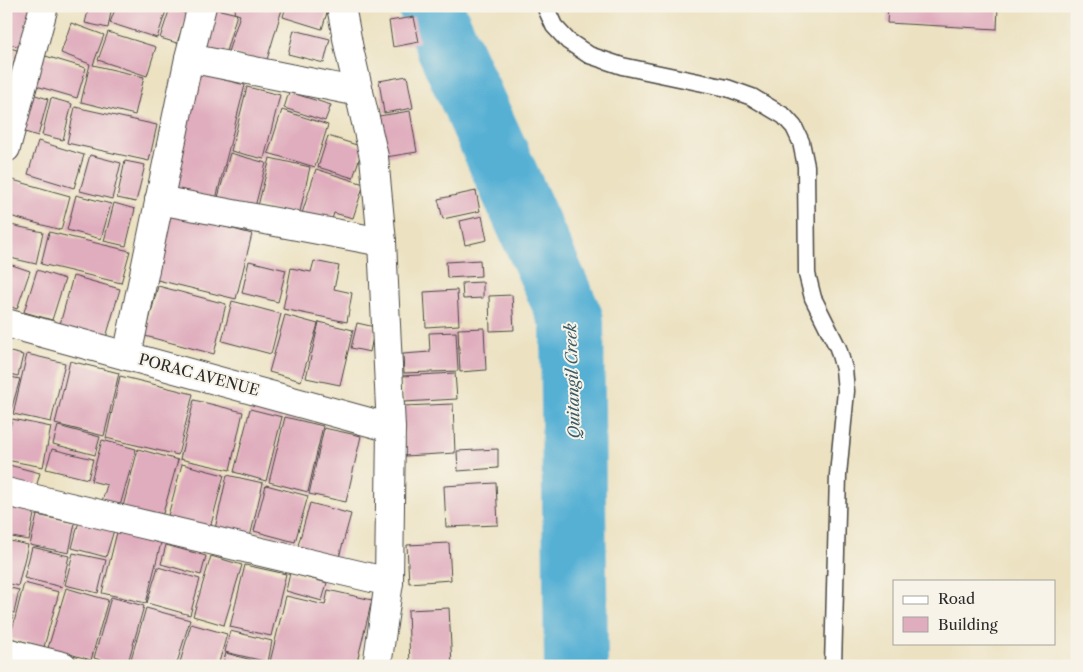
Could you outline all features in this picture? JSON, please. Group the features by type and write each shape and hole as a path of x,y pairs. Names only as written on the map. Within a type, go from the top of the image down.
{"street":[{"path":"6,148 44,6"},
{"path":"127,356 189,58 202,6"},
{"path":"342,6 374,157 382,242 391,428 389,582 376,666"},
{"path":"189,58 359,92"},
{"path":"159,200 382,242"},
{"name":"PORAC AVENUE","path":"6,323 391,428"},
{"path":"6,492 389,582"},
{"path":"6,652 63,666"}],"lane":[{"path":"545,6 558,31 568,41 589,55 622,66 727,88 752,97 784,116 794,127 801,142 806,166 807,274 813,298 838,348 844,369 846,391 838,475 833,666"}],"building":[{"path":"6,6 30,9 21,47 6,43"},
{"path":"74,6 112,6 108,28 85,23 88,11 74,8"},
{"path":"116,6 162,6 167,8 157,38 110,23"},
{"path":"236,6 283,6 266,63 228,52 240,15 234,13"},
{"path":"286,6 329,6 322,29 283,17"},
{"path":"888,6 998,6 997,29 887,23"},
{"path":"208,7 237,14 223,62 194,53"},
{"path":"170,8 187,14 177,43 160,38"},
{"path":"414,17 419,42 393,47 389,21"},
{"path":"71,23 104,35 93,65 144,77 135,115 81,102 90,64 61,53"},
{"path":"294,30 330,39 324,63 288,54"},
{"path":"108,32 156,47 147,76 98,60"},
{"path":"6,47 17,50 8,84 6,83"},
{"path":"42,55 86,68 77,98 33,85"},
{"path":"197,73 245,85 216,199 168,187"},
{"path":"407,76 413,108 384,113 379,81"},
{"path":"247,87 280,95 264,159 231,151"},
{"path":"26,92 48,99 38,136 15,129"},
{"path":"289,92 331,105 325,121 284,108"},
{"path":"51,98 72,104 63,140 42,135"},
{"path":"75,107 157,125 149,161 67,143"},
{"path":"282,110 328,125 315,167 268,153"},
{"path":"410,111 417,152 386,157 379,116"},
{"path":"328,136 363,147 353,178 318,167"},
{"path":"38,141 84,155 74,188 28,174"},
{"path":"230,153 266,163 253,215 216,205"},
{"path":"90,155 121,163 112,199 80,191"},
{"path":"270,158 310,167 299,216 258,206"},
{"path":"125,161 145,165 136,202 117,198"},
{"path":"316,169 364,184 353,218 334,213 329,228 300,220"},
{"path":"9,179 70,196 61,230 6,215 6,188"},
{"path":"476,191 480,211 443,219 438,199"},
{"path":"76,195 111,204 101,239 67,230"},
{"path":"114,203 135,209 126,246 104,241"},
{"path":"165,211 252,234 236,299 149,278"},
{"path":"482,216 487,240 465,245 460,221"},
{"path":"6,224 43,232 36,264 6,257"},
{"path":"49,232 130,251 121,283 41,264"},
{"path":"480,260 481,276 447,278 446,262"},
{"path":"249,261 286,270 278,302 242,293"},
{"path":"314,261 339,266 334,289 352,293 347,322 283,309 291,268 311,272"},
{"path":"6,263 30,271 17,309 6,305"},
{"path":"37,270 65,279 52,320 24,312"},
{"path":"73,276 120,289 105,341 59,328"},
{"path":"483,282 483,298 463,299 462,283"},
{"path":"158,286 226,304 214,354 145,336"},
{"path":"457,290 459,325 426,327 424,292"},
{"path":"512,295 514,330 490,331 489,296"},
{"path":"232,301 281,314 271,354 222,341"},
{"path":"285,315 318,324 301,381 269,372"},
{"path":"319,322 353,330 340,385 306,378"},
{"path":"357,323 375,327 370,352 351,348"},
{"path":"484,328 486,370 460,372 458,329"},
{"path":"456,332 458,371 404,373 403,354 430,352 429,333"},
{"path":"6,351 23,355 18,376 6,373"},
{"path":"27,354 65,363 51,422 13,414"},
{"path":"70,361 119,373 104,436 55,424"},
{"path":"455,373 457,399 404,402 402,376"},
{"path":"6,376 20,379 10,414 6,413"},
{"path":"120,376 193,394 178,455 106,438"},
{"path":"194,400 243,412 230,470 180,459"},
{"path":"453,404 455,453 405,456 403,406"},
{"path":"250,409 282,417 266,481 234,472"},
{"path":"285,417 323,426 308,492 269,482"},
{"path":"12,419 51,427 43,467 6,460 6,446"},
{"path":"58,426 100,437 95,455 53,444"},
{"path":"324,428 361,436 346,502 309,494"},
{"path":"102,440 136,449 118,513 100,508 107,485 91,481"},
{"path":"52,449 93,459 88,479 46,469"},
{"path":"138,449 178,460 160,524 121,514"},
{"path":"498,449 498,468 458,471 457,451"},
{"path":"182,464 224,475 208,536 166,523"},
{"path":"9,465 40,473 35,491 6,484 6,474"},
{"path":"227,475 263,483 250,537 215,529"},
{"path":"496,483 498,525 446,527 444,486"},
{"path":"266,485 308,496 295,542 254,531"},
{"path":"310,503 351,514 338,561 297,549"},
{"path":"6,504 35,509 29,540 6,536"},
{"path":"37,515 75,523 69,553 30,545"},
{"path":"79,521 114,530 106,557 72,548"},
{"path":"117,532 161,543 146,603 102,593"},
{"path":"6,540 28,545 18,586 6,583"},
{"path":"449,543 451,580 409,583 407,545"},
{"path":"166,545 206,556 201,575 161,564"},
{"path":"32,547 69,556 62,587 24,578"},
{"path":"73,553 106,560 98,593 65,585"},
{"path":"211,556 242,565 224,625 193,616"},
{"path":"245,565 286,574 271,636 230,627"},
{"path":"158,567 200,579 190,615 147,603"},
{"path":"290,573 327,583 322,601 286,591"},
{"path":"24,583 59,592 44,647 10,638"},
{"path":"6,587 19,590 14,613 6,611"},
{"path":"66,588 108,600 91,660 48,648"},
{"path":"328,590 372,600 356,666 269,666 286,596 325,605"},
{"path":"111,597 144,606 127,666 120,666 94,658"},
{"path":"146,608 190,620 176,666 129,666"},
{"path":"449,608 452,666 410,666 408,610"},
{"path":"6,615 13,616 7,638 6,638"},
{"path":"191,624 227,634 218,666 179,666"},
{"path":"230,631 272,641 268,662 225,652"},
{"path":"226,653 269,665 269,666 222,666"}],"waterway":[{"name":"Quitangil Creek","path":"430,6 572,321 576,666"}]}
